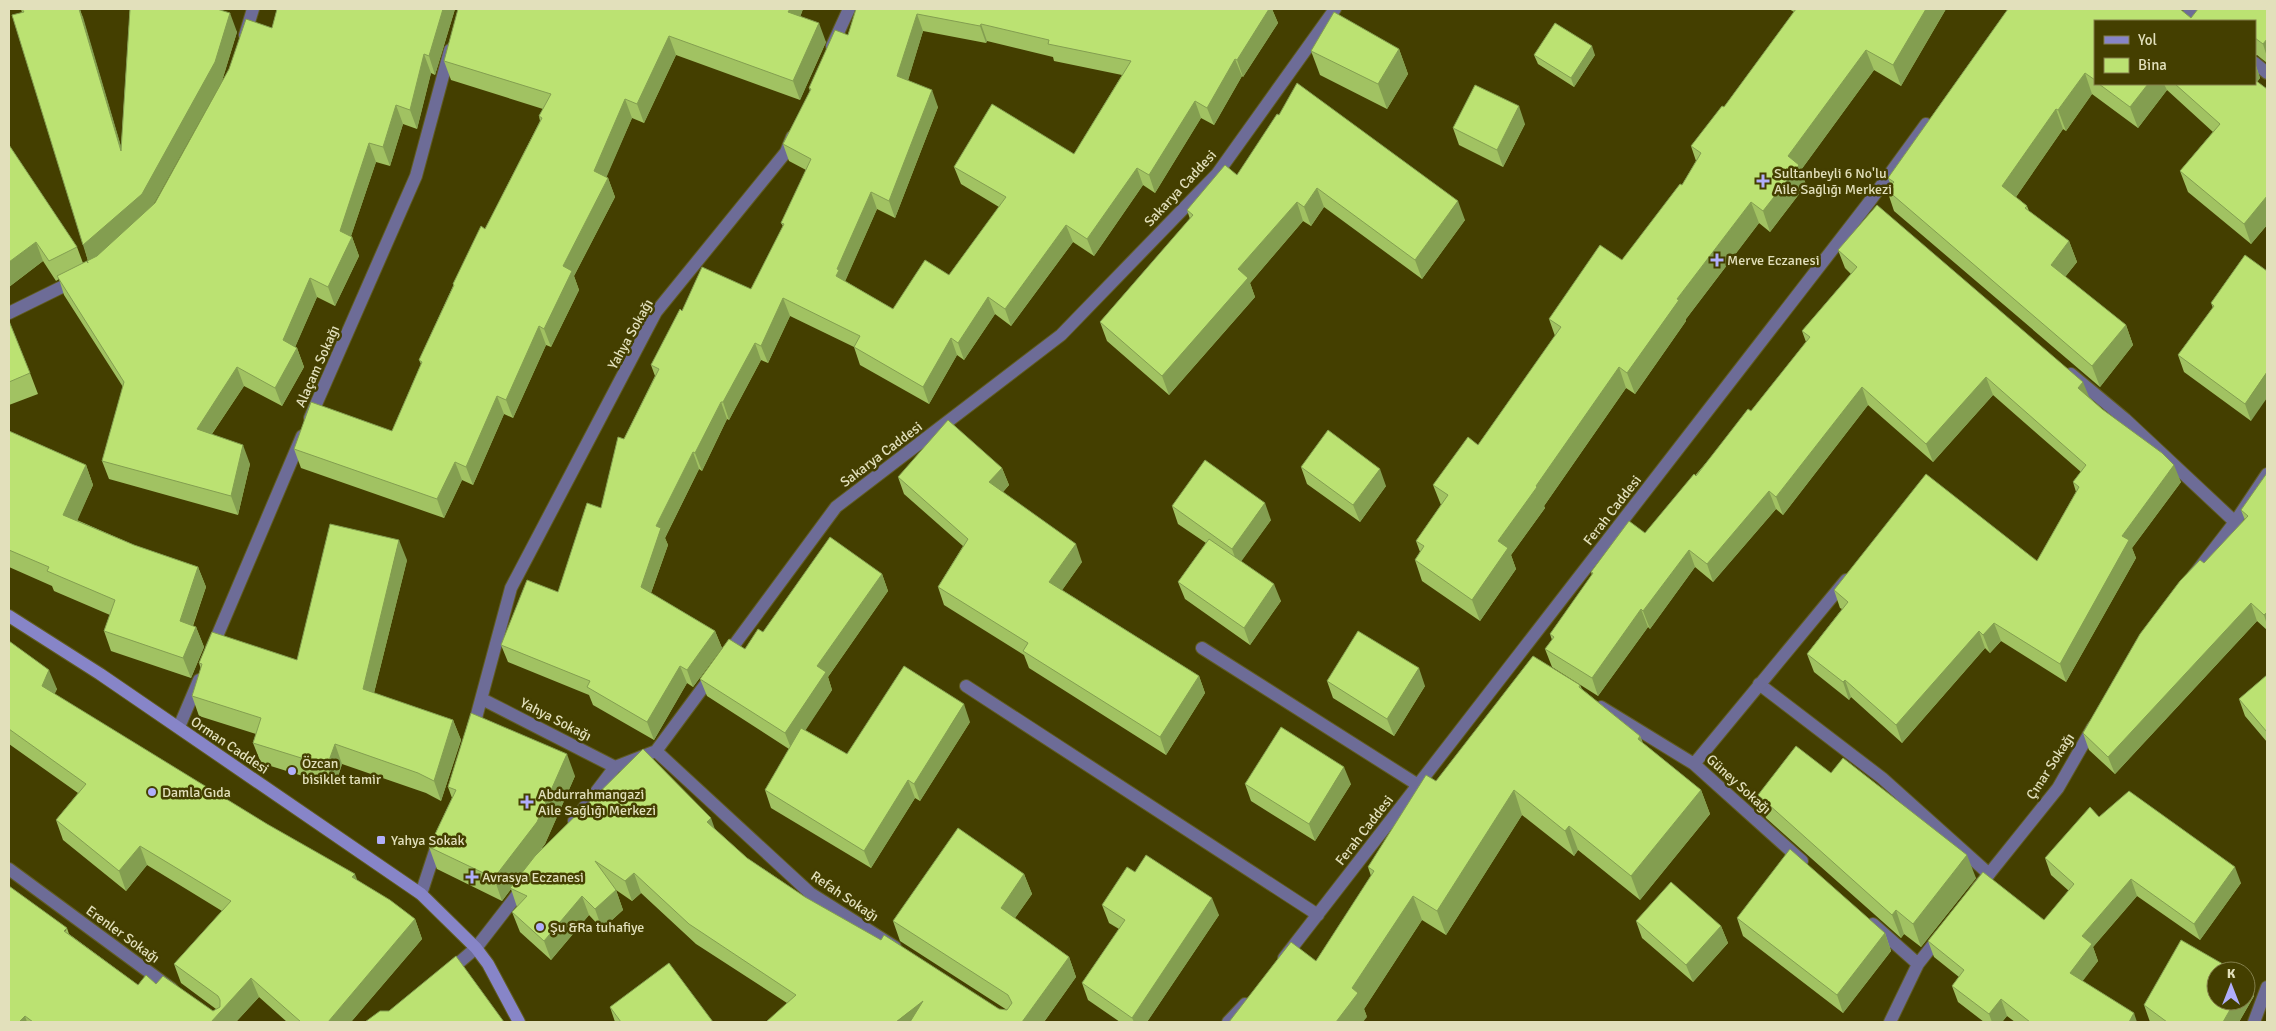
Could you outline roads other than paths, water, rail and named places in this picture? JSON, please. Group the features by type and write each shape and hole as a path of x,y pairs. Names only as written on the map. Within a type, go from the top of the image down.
{"street":[{"path":"241,46 253,9"},
{"path":"825,62 849,9"},
{"name":"Sakarya Caddesi","path":"656,751 836,507 1061,335 1217,174 1334,9"},
{"path":"2189,9 2203,20"},
{"name":"Alaçam Sokağı","path":"179,728 284,478 416,176 454,36"},
{"path":"2256,64 2267,73"},
{"name":"Ferah Caddesi","path":"1275,970 1418,784 1522,658 1874,205 1934,113"},
{"name":"Yahya Sokağı","path":"468,745 511,588 656,312 786,152 798,125"},
{"path":"9,312 89,273"},
{"path":"2065,368 2124,419 2235,522"},
{"path":"2187,584 2235,522 2267,474"},
{"path":"1694,764 1852,574"},
{"name":"Orman Caddesi","path":"9,616 100,674 421,894 476,948 488,964 519,1022"},
{"path":"1202,648 1418,784"},
{"path":"1759,684 1882,778 1989,874"},
{"path":"966,686 1318,915"},
{"name":"Yahya Sokağı","path":"482,699 615,767"},
{"name":"Güney Sokağı","path":"1593,702 1694,764 1809,867"},
{"name":"Çınar Sokağı","path":"1971,897 2058,788 2100,713"},
{"path":"567,830 615,767 656,751"},
{"name":"Refah Sokağı","path":"656,751 810,893 902,952"},
{"path":"421,894 442,829"},
{"name":"Erenler Sokağı","path":"9,869 181,995"},
{"path":"440,979 476,948 531,877"},
{"path":"1860,913 1918,964"},
{"path":"1890,1022 1918,964 1948,927"},
{"path":"2254,1022 2267,987"},
{"path":"1228,1022 1252,996"}],"place":[{"name":"Sultanbeyli 6 No'lu Aile Sağlığı Merkezi","path":"1763,181"},
{"name":"Merve Eczanesi","path":"1717,260"},
{"name":"Özcan bisiklet tamir","path":"292,771"},
{"name":"Damla Gıda","path":"152,792"},
{"name":"Abdurrahmangazi Aile Sağlığı Merkezi","path":"527,802"},
{"name":"Yahya Sokak","path":"381,840"},
{"name":"Avrasya Eczanesi","path":"472,877"},
{"name":"Şu &Ra tuhafiye","path":"540,927"}]}
